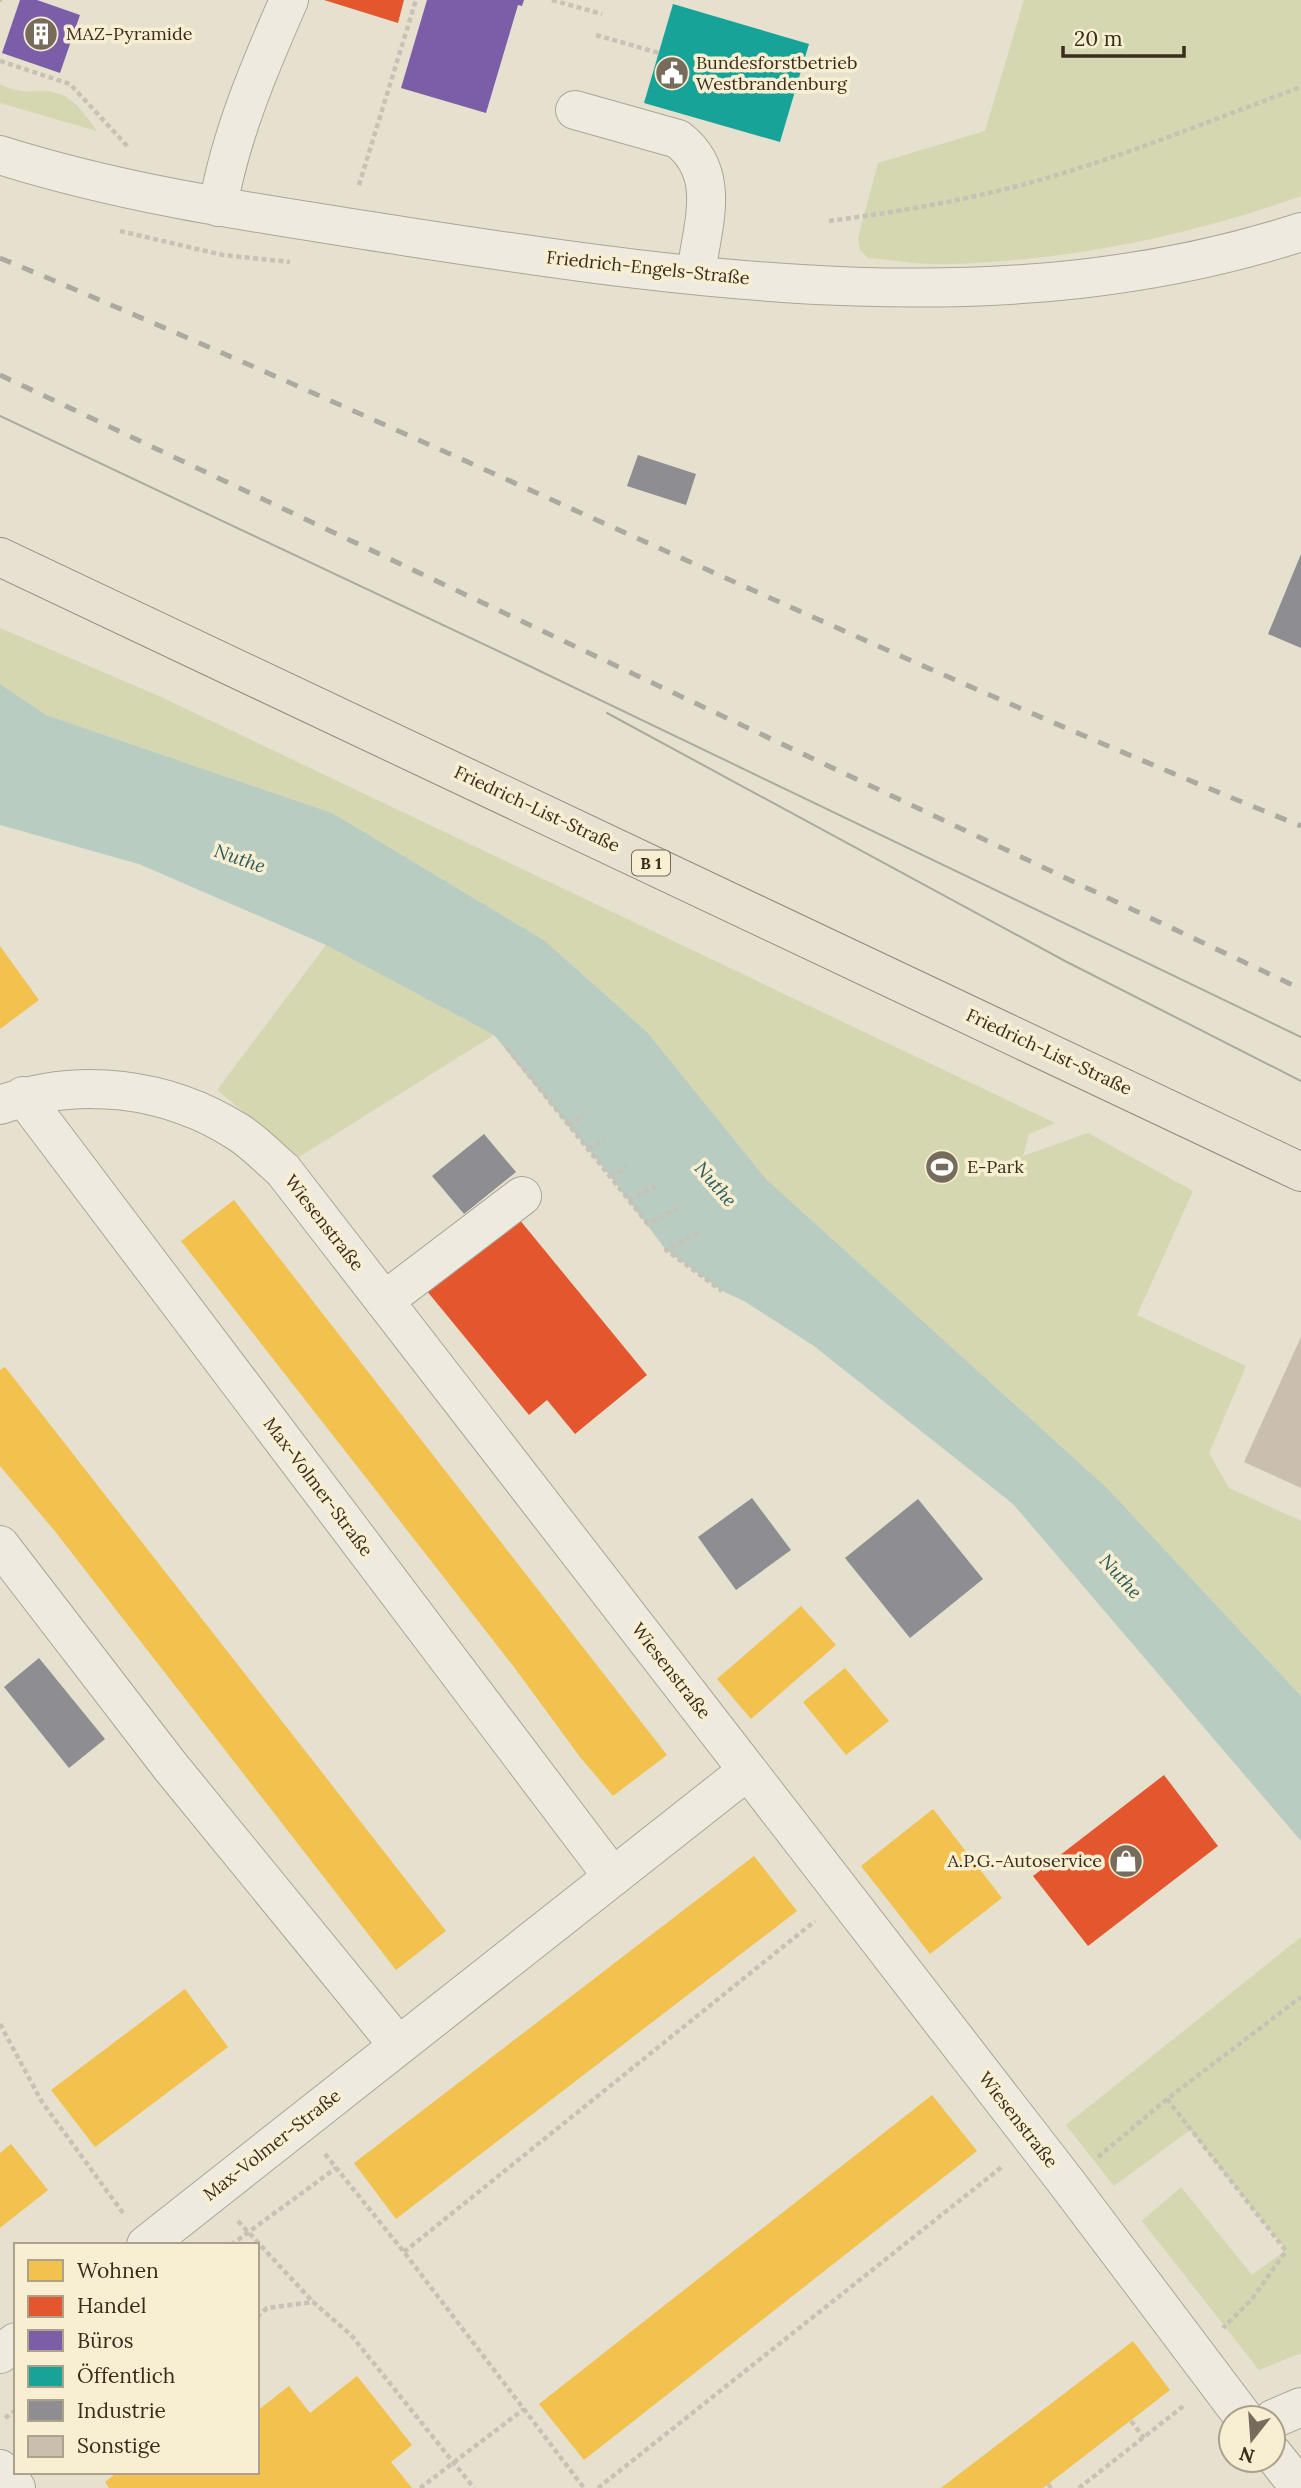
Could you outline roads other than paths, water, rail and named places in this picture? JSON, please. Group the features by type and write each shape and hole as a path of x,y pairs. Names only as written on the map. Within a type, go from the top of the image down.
{"main road":[{"name":"Friedrich-List-Straße","path":"0,557 72,588 1301,1172"}],"street":[{"path":"218,207 223,178 261,64 289,0"},
{"path":"575,110 678,139 691,150 701,164 706,181 696,274"},
{"name":"Friedrich-Engels-Straße","path":"0,155 127,190 218,207 603,267 923,288 1010,286 1097,279 1182,265 1301,232"},
{"name":"Wiesenstraße","path":"12,1101 80,1088 131,1091 189,1106 239,1133 283,1170 1067,2183 1233,2404"},
{"name":"Max-Volmer-Straße","path":"12,1101 613,1877"},
{"path":"384,1301 522,1196"},
{"path":"0,1545 170,1766 398,2045"},
{"name":"Max-Volmer-Straße","path":"148,2243 747,1771"},
{"path":"0,2469 16,2488"},
{"path":"1287,2472 1300,2488"}],"water":[{"name":"Nuthe","path":"0,684 46,715 332,813 545,941 647,1032 766,1179 1108,1489 1301,1696 1301,1841 1013,1504 814,1346 744,1301 722,1291 666,1250 610,1176 494,1035 326,945 139,864 0,825"}],"tram line":[{"path":"0,416 517,660 1301,1037"},
{"path":"607,713 1065,961 1301,1081"}],"railway":[{"path":"0,258 163,327 974,688 1301,826"},
{"path":"0,375 1301,989"}],"place":[{"name":"MAZ-Pyramide","path":"41,34"},
{"name":"Bundesforstbetrieb Westbrandenburg","path":"672,73"},
{"name":"E-Park","path":"942,1167"},
{"name":"A.P.G.-Autoservice","path":"1126,1861"}]}
